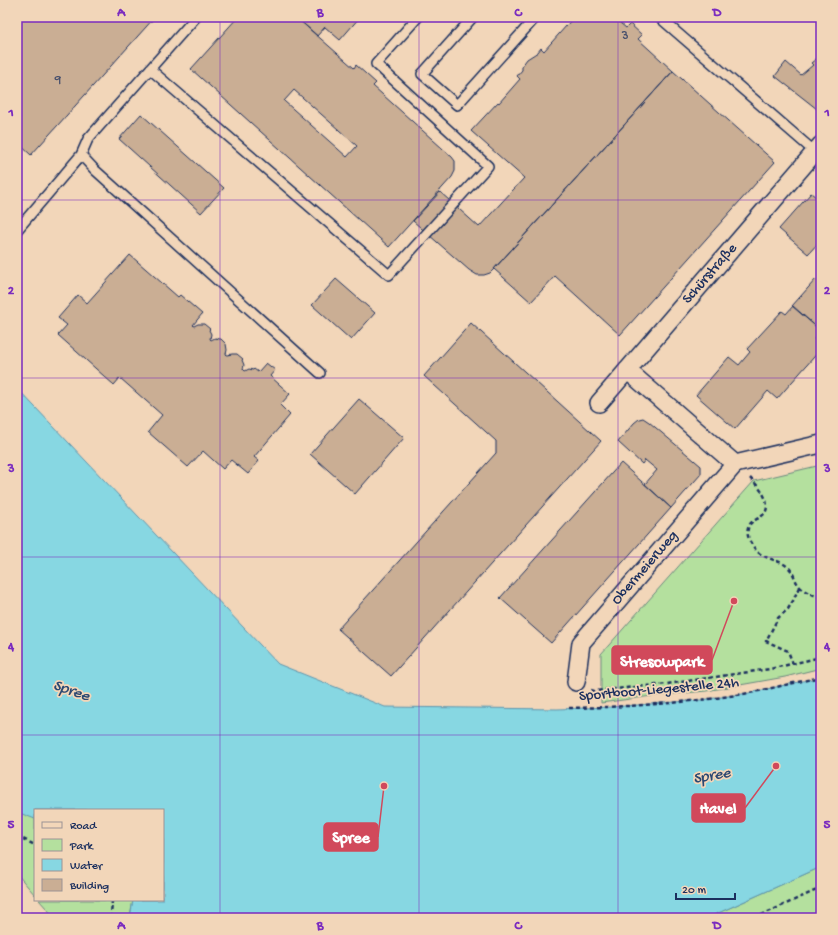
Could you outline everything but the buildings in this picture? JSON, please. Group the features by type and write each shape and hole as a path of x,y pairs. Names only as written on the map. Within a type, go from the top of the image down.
{"street":[{"name":"Schürstraße","path":"599,403 818,149"},
{"path":"627,370 735,464 821,444"},
{"name":"Obermeierweg","path":"576,682 581,643 735,464"}],"lane":[{"path":"17,230 81,156 88,139 196,17"},
{"path":"150,69 389,275 488,166 376,64 418,17"},
{"path":"472,17 422,74 457,105 536,17"},
{"path":"659,17 818,149"},
{"path":"81,156 320,373"}],"path":[{"path":"749,477 756,484 764,497 766,504 764,514 751,522 749,525 748,538 757,552 763,556 778,561 790,569 795,576 799,587 793,601 788,609 778,618 766,641 788,652 793,664"},
{"path":"799,587 821,596"},
{"path":"576,682 594,691 667,684 770,669 821,657"},
{"name":"Sportboot-Liegestelle 24h","path":"569,708 612,707 701,700 749,693 821,677"},
{"path":"17,836 34,844"},
{"path":"755,918 821,888"},
{"path":"111,918 112,901"}],"green space":[{"path":"821,465 821,668 785,677 706,691 601,703 601,654 754,481"},
{"path":"17,765 35,809 34,894 17,874"},
{"path":"821,867 821,918 707,918"},
{"path":"40,901 133,901 130,918 55,918"}],"water":[{"path":"17,388 278,664 385,707 557,709 612,707 701,700 749,693 821,677 821,867 707,918 130,918 133,901 164,901 164,809 34,809 34,819 17,812"}],"place":[{"name":"Stresowpark","path":"734,601"},
{"name":"Havel","path":"776,766"},
{"name":"Spree","path":"384,786"}]}
